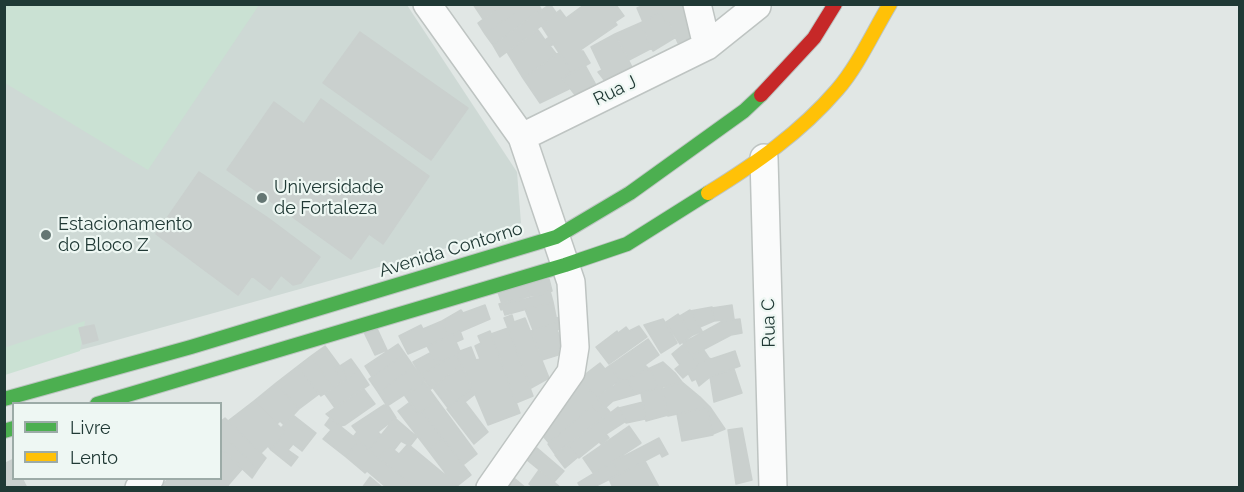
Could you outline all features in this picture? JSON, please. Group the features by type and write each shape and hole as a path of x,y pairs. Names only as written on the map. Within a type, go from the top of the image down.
{"street":[{"path":"427,4 522,137 571,282 575,347 571,372 490,488"},
{"path":"697,4 707,46"},
{"name":"Avenida Contorno","path":"4,399 191,347 556,237 630,193 744,111 775,82 814,38 835,4"},
{"path":"110,402 142,397 627,244 764,158 802,126 838,88 890,4"},
{"name":"Rua J","path":"522,137 707,46 757,6"},
{"name":"Rua C","path":"764,158 773,488"}],"shaded area":[{"name":"Universidade de Fortaleza","path":"5,5 407,5 517,172 521,223 440,250 5,369"}],"green space":[{"path":"4,5 259,5 148,170 5,83"},
{"path":"85,321 80,351 5,375 4,348"}],"building":[{"path":"473,4 504,4 483,19"},
{"path":"504,4 526,4 485,34 478,23"},
{"path":"526,4 538,4 541,9 493,45 485,34"},
{"path":"550,4 557,14 500,57 493,45"},
{"path":"585,4 611,4 613,7 616,5 624,16 615,22 617,25 579,51 583,51 590,63 572,73 541,25 560,10 566,18"},
{"path":"647,4 688,4 697,34 678,43 669,22 665,23 660,13 643,22 637,8"},
{"path":"660,13 665,23 669,22 676,37 653,51 640,23"},
{"path":"640,23 652,48 629,60 615,34"},
{"path":"538,30 545,40 549,37 554,44 550,46 557,55 523,78 507,52"},
{"path":"360,32 468,108 431,160 323,83"},
{"path":"615,34 632,67 605,81 598,72 602,70 591,47"},
{"path":"560,52 572,73 562,78 569,89 540,103 523,78"},
{"path":"585,65 596,85 576,96 562,78"},
{"path":"321,99 429,176 383,244 369,234 351,259 227,170 274,102 304,124"},
{"path":"199,172 268,218 320,257 301,283 293,285 281,275 270,290 252,276 238,295 156,234"},
{"path":"549,279 552,291 530,298 526,285"},
{"path":"526,285 530,298 502,304 498,292"},
{"path":"550,291 553,302 505,315 499,304"},
{"path":"553,302 557,322 533,330 525,309"},
{"path":"485,305 490,319 448,337 442,321 461,310 463,313"},
{"path":"732,305 734,319 714,321 712,308"},
{"path":"712,307 714,321 700,327 690,311"},
{"path":"690,310 702,331 693,335 680,316"},
{"path":"678,314 693,335 680,344 666,322"},
{"path":"512,315 514,322 525,318 549,378 531,388 504,318"},
{"path":"561,317 563,328 557,330 561,339 558,355 542,360 531,331 557,322 556,318"},
{"path":"663,319 677,343 661,353 644,325"},
{"path":"740,319 742,333 731,335 693,355 683,343 723,321"},
{"path":"442,321 448,337 408,354 399,336 421,325 423,329"},
{"path":"374,322 387,350 375,355 361,326"},
{"path":"94,325 98,340 83,344 79,328"},
{"path":"639,326 647,337 609,364 596,347 617,331 618,333 626,327 629,331"},
{"path":"508,328 533,396 516,403 491,334"},
{"path":"460,331 463,339 456,342 460,351 441,363 439,358 435,361 427,346"},
{"path":"490,331 520,413 488,425 455,353 471,347 476,360 480,359 475,346 481,343 478,336"},
{"path":"648,339 659,355 645,365 649,369 621,381 609,366"},
{"path":"398,344 405,354 372,377 365,366"},
{"path":"684,344 699,365 683,378 675,369 680,365 672,354"},
{"path":"325,346 339,365 334,368 343,381 333,388 311,356"},
{"path":"703,349 709,358 699,365 693,355"},
{"path":"735,351 740,366 710,377 699,386 696,379 692,381 688,373 709,358"},
{"path":"430,353 435,361 439,358 441,363 421,375 413,362"},
{"path":"405,354 414,367 378,392 369,379"},
{"path":"456,354 461,365 431,389 421,375"},
{"path":"311,356 333,388 321,396 298,366"},
{"path":"351,359 359,370 348,378 340,366"},
{"path":"663,362 682,382 658,388 650,368"},
{"path":"600,363 605,369 609,366 621,381 597,398 579,379"},
{"path":"339,365 348,378 343,381 334,368"},
{"path":"461,365 472,388 448,408 433,388"},
{"path":"298,366 319,394 299,409 276,383"},
{"path":"414,367 424,382 387,406 378,392"},
{"path":"650,368 658,388 634,395 628,378"},
{"path":"734,369 742,393 714,402 710,377"},
{"path":"359,370 369,385 335,408 325,394"},
{"path":"628,378 634,395 613,401 605,408 597,398 614,384"},
{"path":"424,382 437,400 418,414 405,396"},
{"path":"582,382 604,405 597,411 592,406 549,443 537,429"},
{"path":"682,382 710,407 668,416 662,389"},
{"path":"276,383 299,409 284,425 280,421 277,424 254,401"},
{"path":"662,387 668,415 646,421 641,393"},
{"path":"363,388 375,404 345,425 340,426 326,414"},
{"path":"472,388 474,395 465,402 488,432 474,444 447,409"},
{"path":"437,400 477,454 463,465 422,411"},
{"path":"254,401 285,432 271,450 268,446 261,453 228,421"},
{"path":"410,402 418,414 422,411 443,439 428,450 398,411"},
{"path":"643,402 645,419 626,423 619,408"},
{"path":"384,405 389,407 396,418 378,432 381,435 369,450 353,437 357,432 352,426"},
{"path":"604,405 610,412 555,454 548,444 592,406 597,411"},
{"path":"618,407 626,421 606,434 609,438 601,444 599,442 579,458 568,445"},
{"path":"707,407 713,435 682,441 677,414"},
{"path":"707,407 710,407 725,429 713,434"},
{"path":"293,415 316,433 302,451 293,444 288,450 298,457 291,466 271,450 285,432 281,428"},
{"path":"225,418 266,458 258,469 222,434 222,420"},
{"path":"330,418 359,441 346,457 323,439 331,430 325,425"},
{"path":"395,418 417,437 410,446 401,441 394,450 389,446 379,458 369,450"},
{"path":"629,426 641,443 594,474 583,458"},
{"path":"742,428 752,480 736,484 728,430"},
{"path":"222,434 258,469 252,478 222,450"},
{"path":"659,438 668,454 662,457 660,453 620,474 613,462"},
{"path":"443,439 471,475 456,487 428,450"},
{"path":"359,441 415,488 387,488 367,471 365,473 346,457"},
{"path":"408,444 449,478 456,488 415,488 379,458 389,446 399,454"},
{"path":"568,445 578,457 565,468 555,455"},
{"path":"537,448 564,471 554,482 527,460"},
{"path":"222,450 243,468 230,483 222,477"},
{"path":"12,460 12,480 23,480 27,488 4,488 4,464"},
{"path":"645,461 659,487 613,488 609,479"},
{"path":"613,462 620,474 592,488 581,488 578,483"},
{"path":"539,470 561,488 534,488 529,484"},
{"path":"222,477 230,483 226,488 191,488 184,480 222,480"},
{"path":"370,477 383,488 362,488"},
{"path":"514,478 526,488 506,488"},
{"path":"167,480 184,480 191,488 160,488"}],"traffic: fast":[{"path":"4,399 191,347 556,237 630,193 744,111 761,95"},
{"path":"104,402 565,265 627,244 708,193"},
{"path":"4,431 12,429"}],"traffic: slow":[{"path":"708,193 776,147 823,106 852,70 890,4"}],"traffic: jam":[{"path":"761,95 814,38 835,4"}],"place":[{"name":"Universidade de Fortaleza","path":"262,198"},
{"name":"Estacionamento do Bloco Z","path":"46,235"}]}
